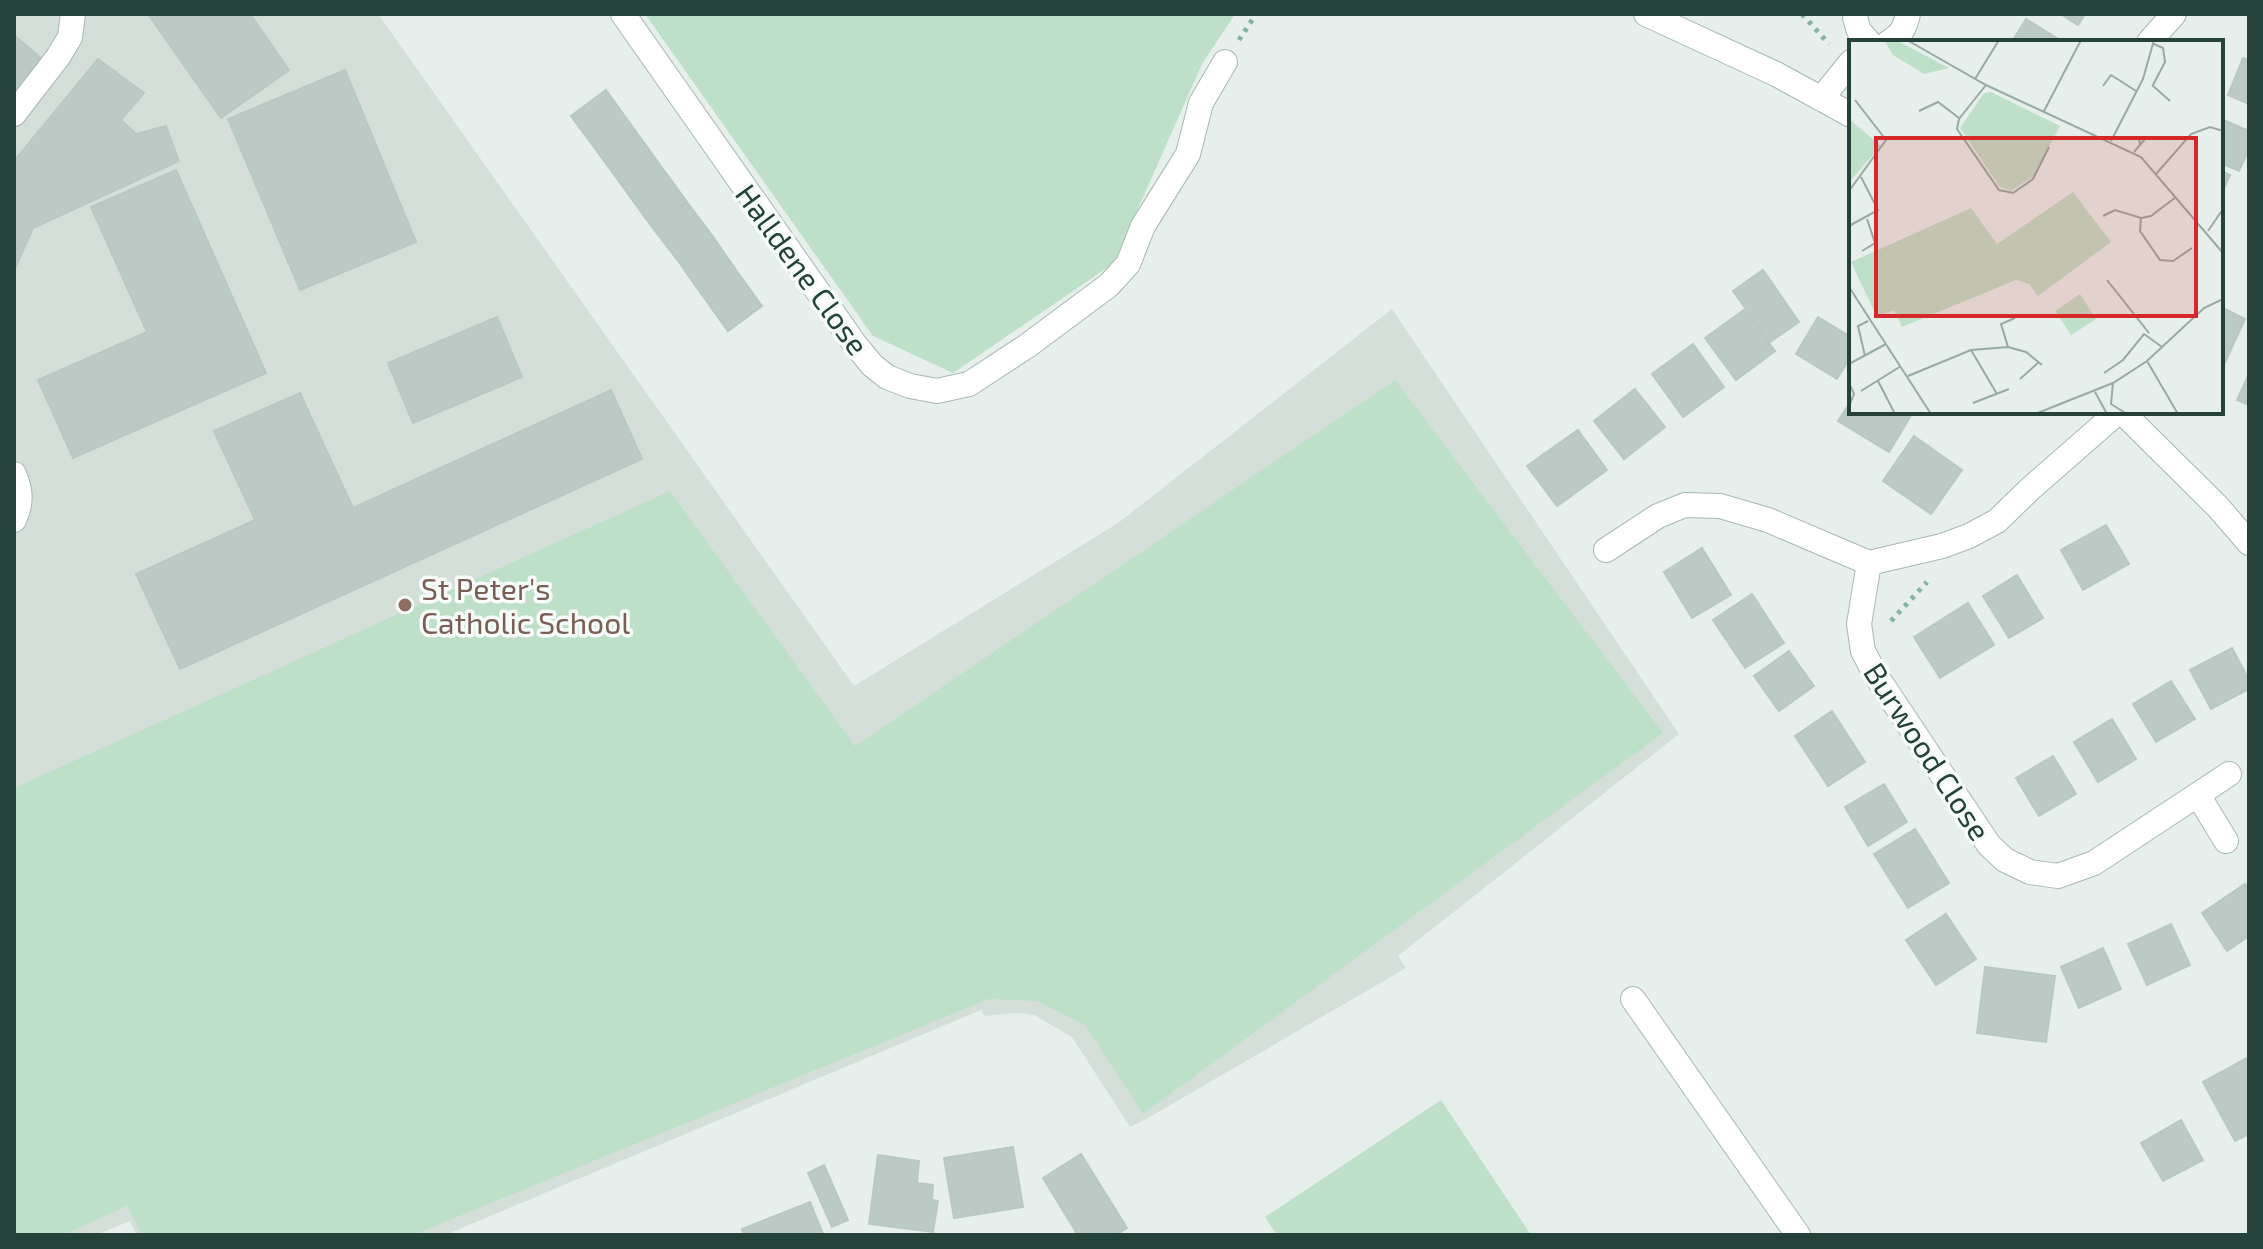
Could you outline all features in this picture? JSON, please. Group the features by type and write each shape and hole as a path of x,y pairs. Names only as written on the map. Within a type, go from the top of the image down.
{"street":[{"path":"14,114 70,37 73,14"},
{"name":"Halldene Close","path":"623,14 872,365 887,377 910,386 937,391 969,384 1027,346 1109,285 1128,264 1143,226 1188,154 1201,103 1225,62"},
{"path":"1856,14 1859,31 1866,40"},
{"path":"1893,40 1900,36 1906,26 1908,14"},
{"path":"2151,40 2174,14"},
{"path":"1656,16 1776,74 1849,114"},
{"path":"1821,99 1849,65"},
{"path":"1606,550 1658,516 1685,505 1720,506 1768,520 1869,563 1942,546 1997,521 2118,414"},
{"path":"2122,414 2217,506 2249,543"},
{"path":"14,474 21,490 14,520"},
{"name":"Burwood Close","path":"1869,563 1859,624 1863,651 1875,674 1989,845 2005,860 2030,872 2058,876 2094,863 2229,774"},
{"path":"2198,795 2226,841"},
{"path":"1633,999 1798,1235"}],"path":[{"path":"1802,14 1849,63"},
{"path":"1863,651 1969,536"}],"shaded area":[{"name":"St Peter's Catholic School","path":"14,14 378,14 854,686 1118,523 1392,309 1679,734 1398,956 1406,968 1130,1127 1072,1037 1034,1015 984,1016 981,1010 445,1235 137,1235 130,1221 96,1235 14,1235"}],"green space":[{"path":"645,14 1235,14 1202,64 1114,263 953,373 873,336"},
{"name":"St Peter's Catholic School","path":"1395,380 1663,733 1143,1114 1085,1025 1037,1001 989,999 413,1235 142,1235 127,1206 63,1235 14,1235 14,788 670,491 855,746"},
{"path":"1441,1100 1531,1235 1277,1235 1265,1217"}],"building":[{"path":"148,14 250,14 289,70 221,118"},
{"path":"2061,14 2085,14 2078,25"},
{"path":"2026,19 2060,40 2013,40"},
{"path":"14,35 49,65 14,107"},
{"path":"2243,58 2249,60 2249,104 2228,95"},
{"path":"98,59 144,93 121,120 136,134 166,126 179,161 33,228 14,271 14,161"},
{"path":"345,70 416,242 300,290 228,119"},
{"path":"606,90 637,133 602,158 571,116"},
{"path":"2223,120 2249,131 2249,149 2239,171 2223,164"},
{"path":"637,133 658,162 623,187 602,158"},
{"path":"658,162 687,202 652,227 623,187"},
{"path":"176,170 266,373 73,458 38,380 147,332 91,207"},
{"path":"2223,172 2230,175 2223,191"},
{"path":"687,202 714,238 679,262 652,227"},
{"path":"714,238 736,270 702,295 679,262"},
{"path":"736,270 762,306 728,331 702,295"},
{"path":"1763,270 1799,322 1770,342 1733,291"},
{"path":"2223,308 2245,319 2223,367"},
{"path":"1744,310 1775,351 1736,380 1705,338"},
{"path":"497,317 522,377 413,423 388,363"},
{"path":"1818,317 1849,336 1849,359 1837,379 1796,354"},
{"path":"1693,344 1724,387 1683,417 1652,374"},
{"path":"2249,374 2249,405 2237,400"},
{"path":"1635,389 1665,427 1624,459 1594,421"},
{"path":"611,390 642,459 180,669 136,574 255,520 214,431 300,393 353,508"},
{"path":"1849,404 1849,414 1912,414 1889,452 1838,421"},
{"path":"1578,430 1607,470 1557,506 1527,466"},
{"path":"1914,436 1962,470 1931,514 1883,481"},
{"path":"2106,525 2129,564 2083,590 2061,550"},
{"path":"1702,548 1731,595 1692,618 1664,572"},
{"path":"2017,575 2043,618 2009,638 1983,596"},
{"path":"1752,594 1784,643 1745,668 1713,620"},
{"path":"1968,603 1994,645 1940,678 1914,637"},
{"path":"2232,648 2249,680 2249,689 2211,709 2190,670"},
{"path":"1789,651 1814,686 1779,711 1754,676"},
{"path":"2171,681 2195,719 2156,742 2133,704"},
{"path":"1832,711 1865,762 1828,786 1795,736"},
{"path":"2112,719 2136,759 2098,782 2074,742"},
{"path":"2053,756 2076,794 2039,816 2016,778"},
{"path":"1884,784 1907,822 1868,846 1845,807"},
{"path":"1915,829 1949,883 1908,908 1874,854"},
{"path":"2245,884 2249,890 2249,936 2227,951 2202,913"},
{"path":"1946,914 1976,959 1936,985 1906,940"},
{"path":"2171,924 2190,965 2147,985 2128,944"},
{"path":"2103,948 2121,989 2079,1008 2061,967"},
{"path":"1985,967 2055,976 2046,1042 1977,1033"},
{"path":"2249,1057 2249,1134 2235,1141 2203,1082"},
{"path":"2181,1120 2203,1160 2163,1181 2141,1143"},
{"path":"1013,1147 1023,1207 954,1218 944,1158"},
{"path":"1081,1154 1127,1228 1116,1235 1078,1235 1043,1178"},
{"path":"878,1155 919,1161 917,1183 933,1185 932,1200 938,1201 933,1232 869,1224"},
{"path":"824,1165 848,1220 832,1227 808,1173"},
{"path":"810,1202 823,1234 744,1235 742,1229"}],"place":[{"name":"St Peter's Catholic School","path":"405,605"}]}
